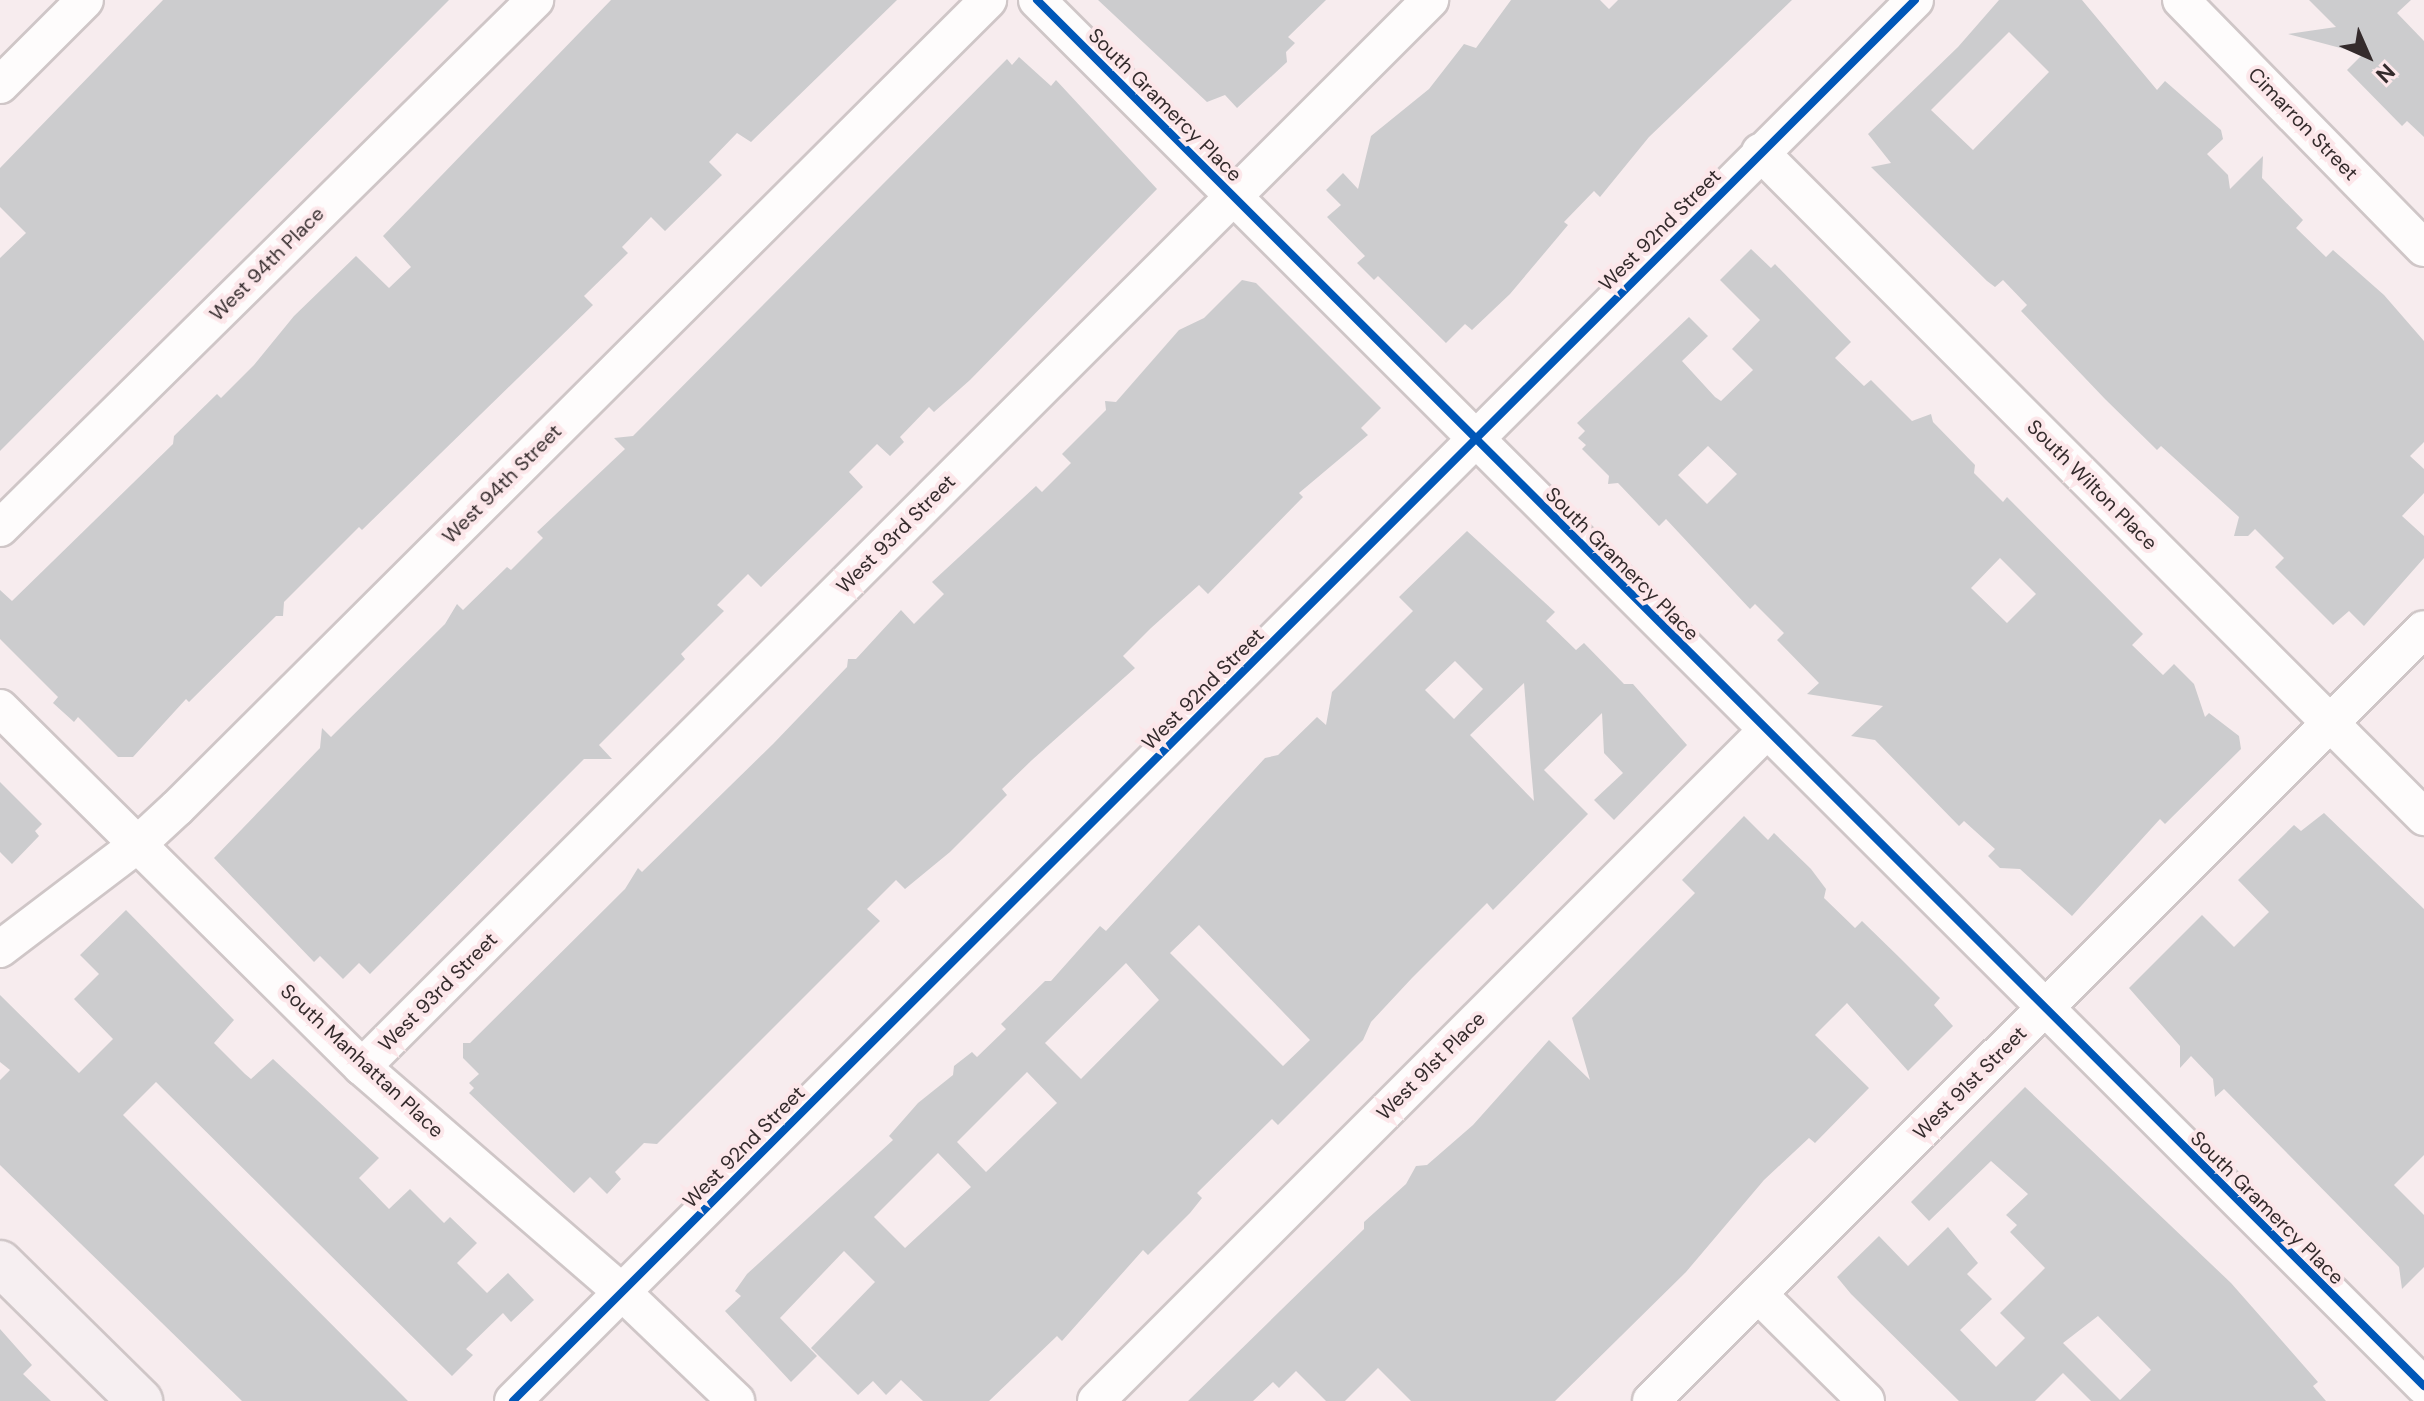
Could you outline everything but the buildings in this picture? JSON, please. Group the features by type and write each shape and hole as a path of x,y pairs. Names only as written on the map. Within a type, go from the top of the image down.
{"main road":[{"path":"0,1263 140,1401"}],"street":[{"path":"0,85 85,0"},
{"name":"West 94th Place","path":"0,528 535,0"},
{"name":"West 94th Street","path":"0,949 137,845 988,0"},
{"name":"South Gramercy Place","path":"1037,0 2424,1386"},
{"name":"West 93rd Street","path":"362,1067 1430,0"},
{"name":"West 92nd Street","path":"513,1401 1915,0"},
{"name":"Cimarron Street","path":"2181,0 2424,248"},
{"name":"South Wilton Place","path":"1760,152 2424,817"},
{"name":"West 91st Street","path":"1651,1401 2424,629"},
{"name":"South Manhattan Place","path":"0,708 362,1067 622,1292 736,1401"},
{"name":"West 91st Place","path":"1096,1401 1766,731"},
{"path":"1758,1294 1866,1401"}],"cycle path":[{"path":"1037,0 2424,1386"},
{"path":"513,1401 1915,0"}]}
